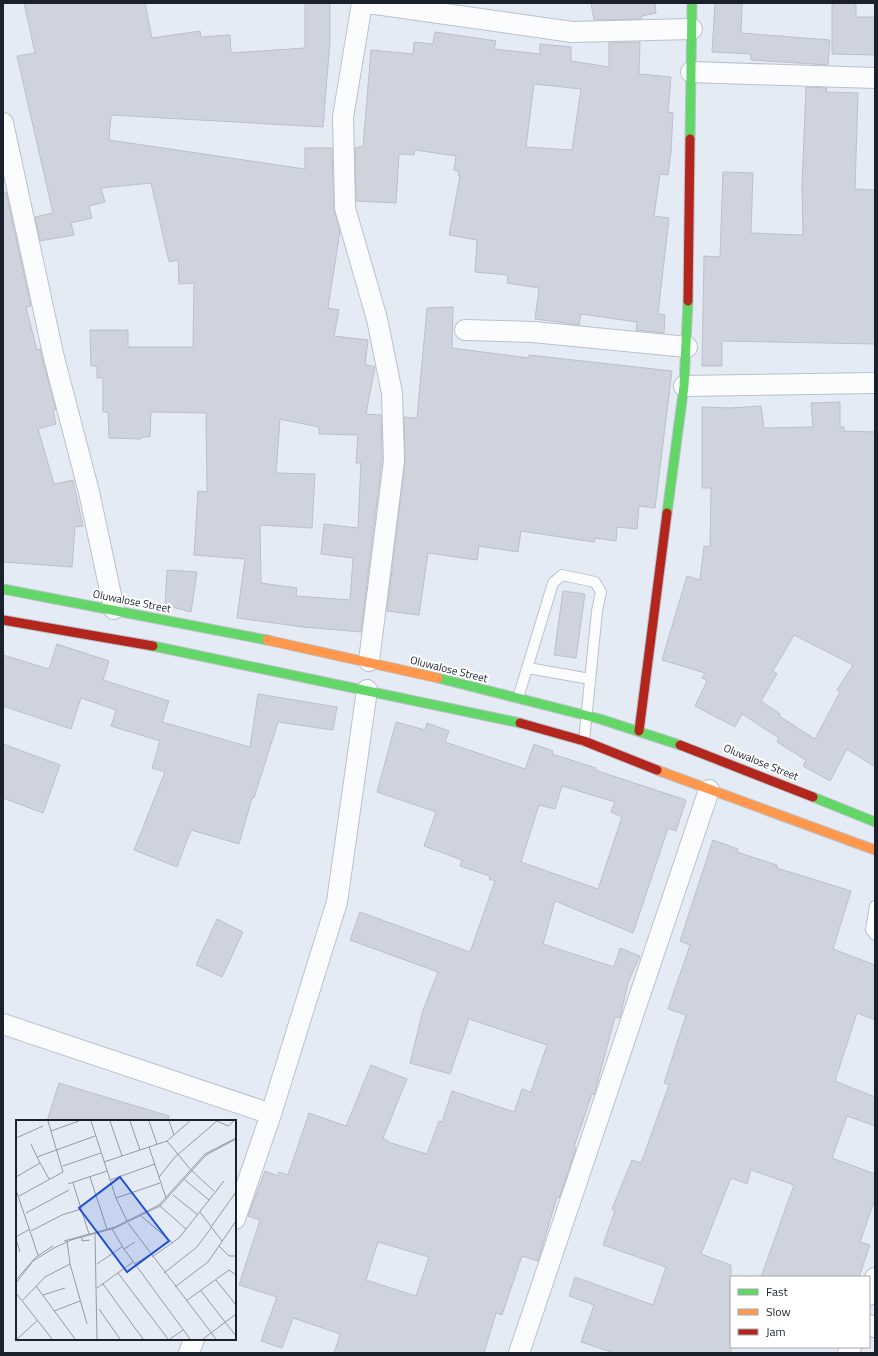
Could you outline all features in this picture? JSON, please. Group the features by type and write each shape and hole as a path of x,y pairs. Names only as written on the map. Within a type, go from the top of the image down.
{"street":[{"path":"362,3 343,117 345,208 378,319 392,393 394,461 369,661"},
{"path":"368,3 572,32 692,29"},
{"path":"639,731 684,386 687,347 692,3"},
{"path":"692,72 875,78"},
{"path":"3,123 54,358 89,492 114,609"},
{"path":"464,330 533,332 687,347"},
{"path":"684,386 875,383"},
{"name":"Oluwalose Street","path":"3,589 114,609 369,661 586,716 639,731 720,758 875,822"},
{"path":"3,620 126,640 512,721 584,741 709,790 875,850"},
{"path":"236,1216 271,1114 337,902 367,690"},
{"path":"519,1353 709,790"},
{"path":"3,1024 271,1114"},
{"path":"870,1292 875,1278"},
{"path":"189,1353 194,1340"}],"lane":[{"path":"518,698 553,583 562,576 595,582 601,592 597,611 584,741"},
{"path":"528,668 590,679"},
{"path":"875,906 871,930 875,935"}],"building":[{"path":"24,3 145,3 152,38 200,31 201,37 230,35 231,53 305,48 305,3 330,3 330,41 323,127 111,115 109,140 305,169 305,148 332,148 334,208 340,231 328,308 339,310 334,336 368,340 365,364 375,367 366,414 381,415 382,460 361,632 303,627 237,618 245,559 194,555 198,491 207,492 206,413 151,412 150,437 141,437 141,439 109,438 108,412 103,412 103,378 97,378 97,366 91,366 90,330 128,330 128,347 193,347 194,283 179,284 178,260 169,262 151,183 101,188 105,202 89,206 92,218 71,223 74,235 40,241 35,217 53,213 17,56 35,53","holes":["280,419 319,427 319,434 358,435 356,463 361,463 358,528 324,524 321,554 353,558 350,600 296,596 297,588 261,583 260,525 312,528 315,474 276,473"]},
{"path":"591,3 655,3 656,13 642,16 641,19 594,20"},
{"path":"715,3 742,3 741,33 830,40 828,65 751,60 751,54 712,52"},
{"path":"832,3 856,3 856,17 875,17 875,55 832,54"},
{"path":"435,32 496,41 494,49 540,54 540,44 571,47 571,61 609,67 609,43 640,42 639,74 671,77 668,112 673,113 671,152 668,175 660,174 654,216 669,218 658,314 665,315 664,333 636,330 637,322 581,314 579,325 535,319 539,288 507,283 508,275 475,272 477,240 449,235 460,176 458,176 459,171 454,170 456,156 415,150 414,155 399,154 396,203 356,201 355,148 363,146 371,50 413,54 414,42 433,44","holes":["534,84 581,89 572,150 526,147"]},
{"path":"806,87 827,88 826,92 858,93 855,189 875,190 875,344 722,341 722,366 702,366 704,256 720,257 723,172 753,173 751,233 803,235 802,186"},
{"path":"3,192 6,192 31,306 26,307 37,350 40,349 56,410 53,410 56,424 38,429 54,484 73,480 83,526 75,527 72,567 3,562"},
{"path":"453,307 452,348 529,358 529,355 672,371 655,508 639,506 637,529 617,527 616,541 595,538 594,542 521,531 518,552 479,546 477,560 428,553 419,615 387,611 405,462 404,417 417,418 427,308"},
{"path":"840,402 840,427 844,427 844,431 875,432 875,767 847,749 830,781 803,766 806,760 777,742 779,738 742,714 735,727 695,706 707,681 702,678 705,673 662,660 687,576 700,580 704,546 710,547 711,488 702,488 702,407 730,408 761,406 764,428 813,427 811,403","holes":["794,635 853,665 837,690 840,692 815,739 779,716 780,714 761,701 777,674 773,671"]},
{"path":"167,570 197,572 191,612 165,605"},
{"path":"563,591 585,594 576,658 554,655"},
{"path":"57,644 109,661 103,680 169,701 162,722 250,747 258,694 337,707 333,730 278,722 254,798 252,798 239,844 191,830 177,867 134,850 165,772 152,768 160,741 111,726 116,710 81,698 71,729 3,706 3,655 49,669"},
{"path":"396,722 425,730 427,723 449,731 445,742 525,769 534,744 553,751 552,754 596,768 595,770 686,800 676,831 668,828 633,933 555,901 543,944 614,967 620,948 640,956 628,983 620,1018 615,1017 594,1095 592,1094 559,1198 557,1197 538,1261 522,1256 502,1315 496,1313 484,1353 334,1353 340,1334 293,1318 282,1348 261,1341 277,1297 239,1285 260,1220 248,1216 265,1171 278,1176 279,1172 288,1175 309,1113 346,1126 371,1065 407,1079 383,1138 388,1142 427,1154 439,1121 442,1122 452,1091 514,1112 522,1089 531,1092 547,1045 469,1019 450,1074 410,1063 423,1010 438,972 350,940 360,912 470,952 495,881 489,879 490,876 460,866 462,860 424,846 436,812 377,792","holes":["562,786 615,802 611,812 622,817 598,889 521,862 539,805 555,809","378,1242 429,1257 416,1296 366,1280"]},
{"path":"3,744 60,765 43,813 3,798"},
{"path":"713,840 738,849 737,852 777,865 777,868 851,891 833,949 875,965 875,1020 857,1013 835,1081 875,1097 875,1126 847,1116 832,1158 875,1174 875,1199 860,1242 870,1245 859,1276 761,1276 794,1185 751,1170 747,1184 731,1178 701,1254 731,1265 731,1353 614,1353 581,1342 594,1305 569,1296 575,1277 653,1305 666,1267 603,1245 615,1210 612,1209 632,1160 641,1163 669,1085 664,1083 686,1015 668,1009 690,945 680,941"},
{"path":"217,919 243,932 222,977 196,965"},
{"path":"59,1083 169,1116 168,1120 47,1120"}],"traffic: fast":[{"path":"690,139 692,3"},
{"path":"667,513 684,386 688,301"},
{"path":"3,589 267,640"},
{"path":"153,646 520,723"},
{"path":"438,678 600,719 680,745"},
{"path":"813,797 875,822"}],"traffic: slow":[{"path":"267,640 438,678"},
{"path":"657,770 875,850"}],"traffic: jam":[{"path":"688,301 690,139"},
{"path":"639,731 667,513"},
{"path":"3,620 153,646"},
{"path":"520,723 584,741 657,770"},
{"path":"680,745 813,797"}]}
